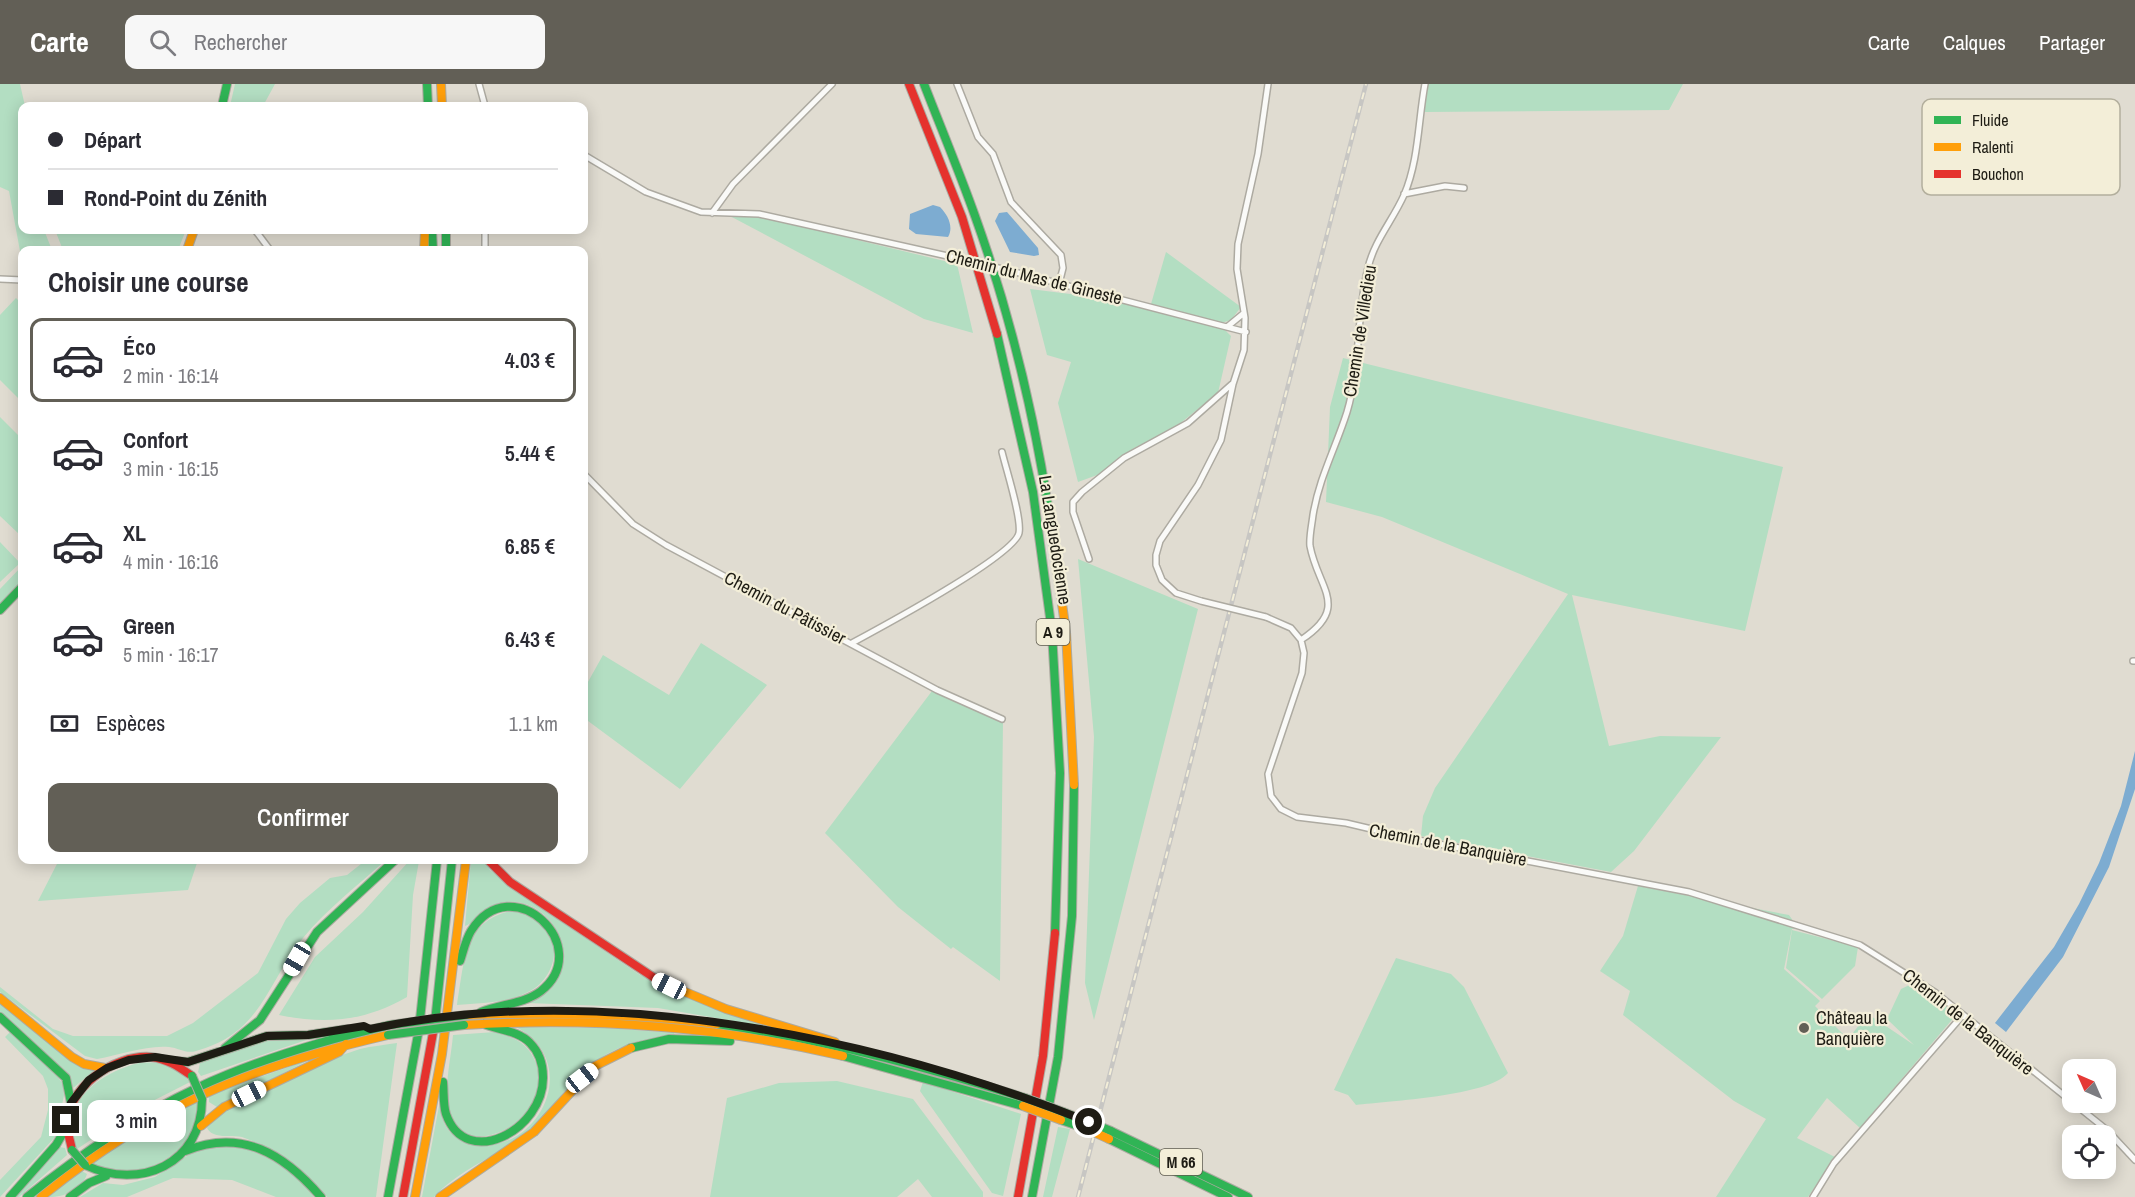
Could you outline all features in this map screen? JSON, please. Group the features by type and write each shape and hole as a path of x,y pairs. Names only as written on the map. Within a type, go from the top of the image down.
{"main road":[{"path":"223,102 227,84"},
{"path":"428,84 428,102"},
{"path":"441,84 442,102"},
{"name":"La Languedocienne","path":"909,84 958,206 1002,346 1030,470 1053,628 1062,798 1057,939 1043,1064 1018,1197"},
{"name":"La Languedocienne","path":"924,84 970,200 1015,344 1046,486 1067,640 1075,776 1072,906 1056,1071 1032,1197"},
{"path":"0,610 18,591"},
{"path":"225,1048 265,1015 304,947 317,932 391,864"},
{"path":"388,1197 411,1082 426,974 436,864"},
{"path":"403,1197 432,1041 442,970 452,864"},
{"path":"415,1197 442,1054 465,864"},
{"path":"492,864 510,882 650,977 716,1005 825,1037 842,1046"},
{"path":"452,985 457,976 465,940 471,927 484,914 500,907 518,906 535,912 547,922 555,934 559,947 558,964 550,981 539,993 525,1000 490,1007 478,1014"},
{"path":"0,998 72,1057 92,1066 107,1068"},
{"name":"M 66","path":"27,1197 104,1136 191,1087 286,1052 370,1029 466,1015 621,1013 678,1017 735,1025 921,1064 1088,1126 1248,1197"},
{"path":"0,1017 66,1078 71,1103 66,1128 56,1145 5,1197"},
{"name":"M 66","path":"41,1197 92,1155 171,1106 232,1080 346,1044 388,1035 482,1023 568,1019 644,1023 748,1038 898,1069 1024,1102"},
{"path":"442,1054 444,1112 450,1126 460,1136 471,1142 483,1143 496,1140 523,1126 541,1101 545,1077 540,1058 527,1040 482,1023"},
{"name":"M 66","path":"172,1061 188,1062 267,1036 308,1035 364,1026 370,1029"},
{"path":"440,1197 470,1172 536,1131 582,1078 619,1052 661,1040 736,1041 748,1038"},
{"name":"M 66","path":"201,1126 224,1107 339,1052 346,1044"},
{"path":"71,1103 89,1080 107,1068 145,1057 172,1061 192,1076 202,1099 201,1126 185,1151"},
{"path":"66,1128 72,1150 85,1166 107,1176"},
{"name":"M 66","path":"1110,1135 1228,1197"},
{"path":"70,1197 96,1179 107,1176 123,1177 145,1174 170,1163 185,1151 211,1140 244,1143 264,1150 291,1166 321,1197"},
{"path":"10,1197 24,1179"}],"street":[{"path":"479,84 484,102"},
{"path":"712,213 734,184 832,84"},
{"path":"957,84 978,137 993,154 1011,202 1061,255 1063,268 1059,284"},
{"path":"1268,84 1258,154 1238,244 1237,269 1246,333 1244,350 1233,384 1221,440 1198,485 1160,541 1156,565 1162,580 1176,593 1266,618 1291,628 1301,640"},
{"name":"Chemin de Villedieu","path":"1301,640 1325,620 1330,604 1327,589 1310,546 1316,497 1351,393 1367,268 1376,245 1404,194 1417,146 1425,84"},
{"name":"Chemin du Mas de Gineste","path":"588,157 646,192 701,212 759,214 1015,272 1246,333"},
{"path":"1404,194 1445,186 1464,188"},
{"path":"0,279 18,280"},
{"path":"1227,327 1244,313"},
{"path":"1089,559 1072,512 1073,502 1124,458 1188,423 1233,384"},
{"path":"852,643 966,578 1016,540 1020,525 1002,452"},
{"name":"Chemin du Pâtissier","path":"588,478 640,529 952,698 1002,719"},
{"name":"Chemin de la Banquière","path":"1301,640 1304,653 1302,673 1268,774 1271,796 1281,809 1297,816 1346,823 1418,840 1689,892 1860,945 1936,993 2107,1130 2135,1161"},
{"path":"1813,1197 1834,1163 1962,1016"}],"green space":[{"path":"0,84 20,84 24,102 18,102 18,234 46,234 50,246 19,246 9,191 0,187"},
{"path":"235,84 275,84 265,102 231,102"},
{"path":"1427,84 1683,84 1669,110 1425,112 1423,106"},
{"path":"728,215 750,215 774,220 957,264 973,333 924,319"},
{"path":"57,234 184,234 180,246 61,246"},
{"path":"1166,252 1241,307 1231,320 1221,323 1151,304"},
{"path":"1030,289 1086,296 1089,292 1220,325 1231,336 1218,393 1173,429 1134,448 1100,474 1078,482 1058,403 1071,362 1047,355"},
{"path":"16,298 18,300 18,398 0,380 0,315"},
{"path":"1343,358 1783,467 1745,631 1572,595 1609,746 1660,736 1721,737 1634,851 1611,872 1421,836 1423,816 1435,788 1568,594 1382,517 1326,502 1330,407"},
{"path":"0,417 18,435 18,533 0,516"},
{"path":"0,542 18,561 18,565 0,582"},
{"path":"1078,559 1198,609 1094,1020 1085,983 1094,737"},
{"path":"18,570 18,586 0,604 0,589"},
{"path":"701,643 767,685 680,789 588,721 588,682 603,655 669,695"},
{"path":"932,691 1003,721 1000,981 953,947 951,949 898,907 825,833"},
{"path":"57,864 197,864 188,890 38,901"},
{"path":"361,864 381,864 312,927 290,955 249,1019 218,1043 196,1051 160,1047 97,1059 85,1056 0,992 0,987 53,1029 73,1036 167,1036 193,1023 258,973 286,919 300,903 330,878 347,875"},
{"path":"406,864 418,864 413,895 407,997 376,1011 345,1019 313,1020 279,1015 315,957 363,912"},
{"path":"471,864 486,864 519,893 640,975 791,1031 658,1008 527,1003 550,984 560,971 563,958 562,946 552,923 532,906 520,902 507,902 492,906 465,926"},
{"path":"1638,886 1789,915 1798,928 1792,929 1784,969 1820,1001 1815,1006 1848,1039 1868,1014 1914,1045 1887,1019 1901,989 1918,981 1956,1015 1860,1128 1827,1098 1797,1138 1835,1157 1808,1197 1716,1197 1766,1119 1734,1101 1623,1015 1630,991 1600,971 1623,936"},
{"path":"517,910 542,923 548,930 554,948 554,958 547,975 534,989 510,999 457,1005 465,957 476,932 486,922 499,915"},
{"path":"1792,930 1858,947 1855,966 1822,999 1786,968"},
{"path":"1396,958 1451,974 1464,987 1508,1073 1497,1081 1460,1092 1356,1105 1348,1095 1334,1090"},
{"path":"0,1002 74,1063 95,1070 73,1088 67,1073 0,1012"},
{"path":"516,1027 607,1028 674,1033 675,1036 627,1045 600,1058 576,1079 524,1135 466,1171 434,1197 422,1197 439,1106 446,1126 454,1135 470,1143 493,1144 514,1137 531,1124 544,1106 550,1085 548,1064 537,1044"},
{"path":"10,1032 57,1076 63,1084 64,1095 56,1136 0,1197 0,1180 41,1137 48,1110 48,1089 43,1076 5,1037"},
{"path":"495,1032 515,1039 525,1046 536,1063 538,1084 533,1102 522,1117 507,1129 490,1135 474,1136 460,1130 448,1108 447,1087 453,1035"},
{"path":"276,1037 315,1037 201,1076 198,1072 200,1063 238,1047"},
{"path":"397,1043 376,1197 327,1197 299,1169 278,1154 242,1137 214,1134 207,1128 235,1105 302,1071 360,1049"},
{"path":"309,1060 217,1107 209,1102 209,1095"},
{"path":"139,1063 168,1065 190,1082 139,1108 77,1149 72,1133 72,1118 77,1104 97,1082 125,1067"},
{"path":"837,1081 913,1099 983,1192 983,1197 932,1197 918,1179 897,1197 710,1197 727,1098 779,1083"},
{"path":"923,1082 1021,1114 1003,1196 992,1193 920,1091"},
{"path":"198,1101 197,1120 189,1136 177,1151 162,1162 144,1169 126,1172 107,1170 90,1163 141,1130"},
{"path":"1058,1127 1070,1129 1052,1197 1043,1197"},
{"path":"231,1145 267,1158 287,1170 314,1197 276,1197 232,1180 173,1178 127,1197 80,1197 103,1183 123,1185 155,1177 202,1146"},
{"path":"59,1147 65,1148 67,1155 19,1197 13,1197"},
{"path":"80,1170 87,1174 85,1180 77,1188 61,1196 49,1197"}],"water":[{"path":"933,205 940,207 948,217 950,233 948,237 916,234 909,229 910,214"},
{"path":"1007,212 1038,248 1039,255 1010,252 995,221 999,213"},
{"path":"2135,751 2135,789 2109,867 2063,957 2006,1032 1995,1023 2054,947 2099,863 2121,806"}],"railway":[{"path":"1078,1197 1366,84"}],"traffic: fast":[{"path":"223,102 227,84"},
{"path":"427,84 428,102"},
{"path":"924,84 989,256 1013,338 1041,463 1054,547"},
{"path":"432,234 433,246"},
{"path":"446,234 446,246"},
{"path":"997,334 1033,492 1052,632 1060,773 1055,933"},
{"path":"0,610 18,591"},
{"path":"1032,1197 1058,1057 1072,916 1074,785"},
{"path":"225,1048 260,1020 317,932 391,864"},
{"path":"388,1197 419,1029 437,864"},
{"path":"435,1022 452,864"},
{"path":"460,961 471,931 488,913 507,907 526,910 542,920 554,936 559,954 555,973 541,991 527,999 481,1012"},
{"path":"390,1025 466,1015"},
{"path":"0,1017 66,1078 71,1103"},
{"path":"443,1082 446,1114 456,1131 470,1140 486,1141 502,1137 518,1127 531,1113 540,1096 543,1077 538,1054 530,1043 520,1036 484,1024"},
{"path":"717,1024 795,1037 872,1055 1025,1098"},
{"path":"27,1197 113,1134 197,1088 287,1053 390,1025"},
{"path":"388,1035 464,1025"},
{"path":"172,1061 188,1062 267,1036 308,1035 348,1029"},
{"path":"631,1048 669,1039 730,1041"},
{"path":"843,1056 1023,1106"},
{"path":"192,1076 202,1099"},
{"path":"1025,1098 1063,1112"},
{"path":"85,1165 106,1172 126,1175 146,1173 164,1166 179,1155 191,1140 199,1122 202,1099"},
{"path":"1063,1112 1089,1122"},
{"path":"1061,1120 1087,1129"},
{"path":"1089,1122 1111,1131"},
{"path":"10,1197 56,1145 66,1128"},
{"path":"1111,1131 1248,1197"},
{"path":"1109,1139 1228,1197"},
{"path":"185,1151 225,1142 260,1149 277,1157 292,1168 321,1197"},
{"path":"72,1150 85,1165"},
{"path":"70,1197 89,1183 106,1176"}],"traffic: slow":[{"path":"441,84 442,102"},
{"path":"188,246 193,234"},
{"path":"424,246 425,234"},
{"path":"1054,547 1066,632 1074,785"},
{"path":"415,1197 442,1054 466,864"},
{"path":"659,981 726,1009 835,1042"},
{"path":"0,998 72,1057 84,1064 105,1068"},
{"path":"466,1015 592,1014 717,1024"},
{"path":"464,1025 560,1022 654,1026 749,1037 843,1056"},
{"path":"41,1197 82,1165 123,1138 163,1114 204,1094 291,1061 388,1035"},
{"path":"201,1126 224,1107 339,1052 346,1044"},
{"path":"440,1197 534,1132 595,1066 631,1048"},
{"path":"1023,1106 1061,1120"},
{"path":"1087,1129 1109,1139"}],"traffic: jam":[{"path":"909,84 962,217 997,334"},
{"path":"492,864 510,882 659,981"},
{"path":"1018,1197 1043,1056 1055,933"},
{"path":"403,1197 435,1022"},
{"path":"72,1150 67,1127 69,1113 74,1099 95,1076 122,1061 151,1057 168,1062 192,1076"}],"place":[{"name":"Château la Banquière","path":"1804,1028"}],"route":[{"path":"66,1120 71,1103 89,1080 107,1068 136,1058 155,1057 188,1062 267,1036 308,1035 364,1026 370,1029 478,1014 586,1012 688,1018 735,1025 863,1051 954,1074 1089,1122"}]}
